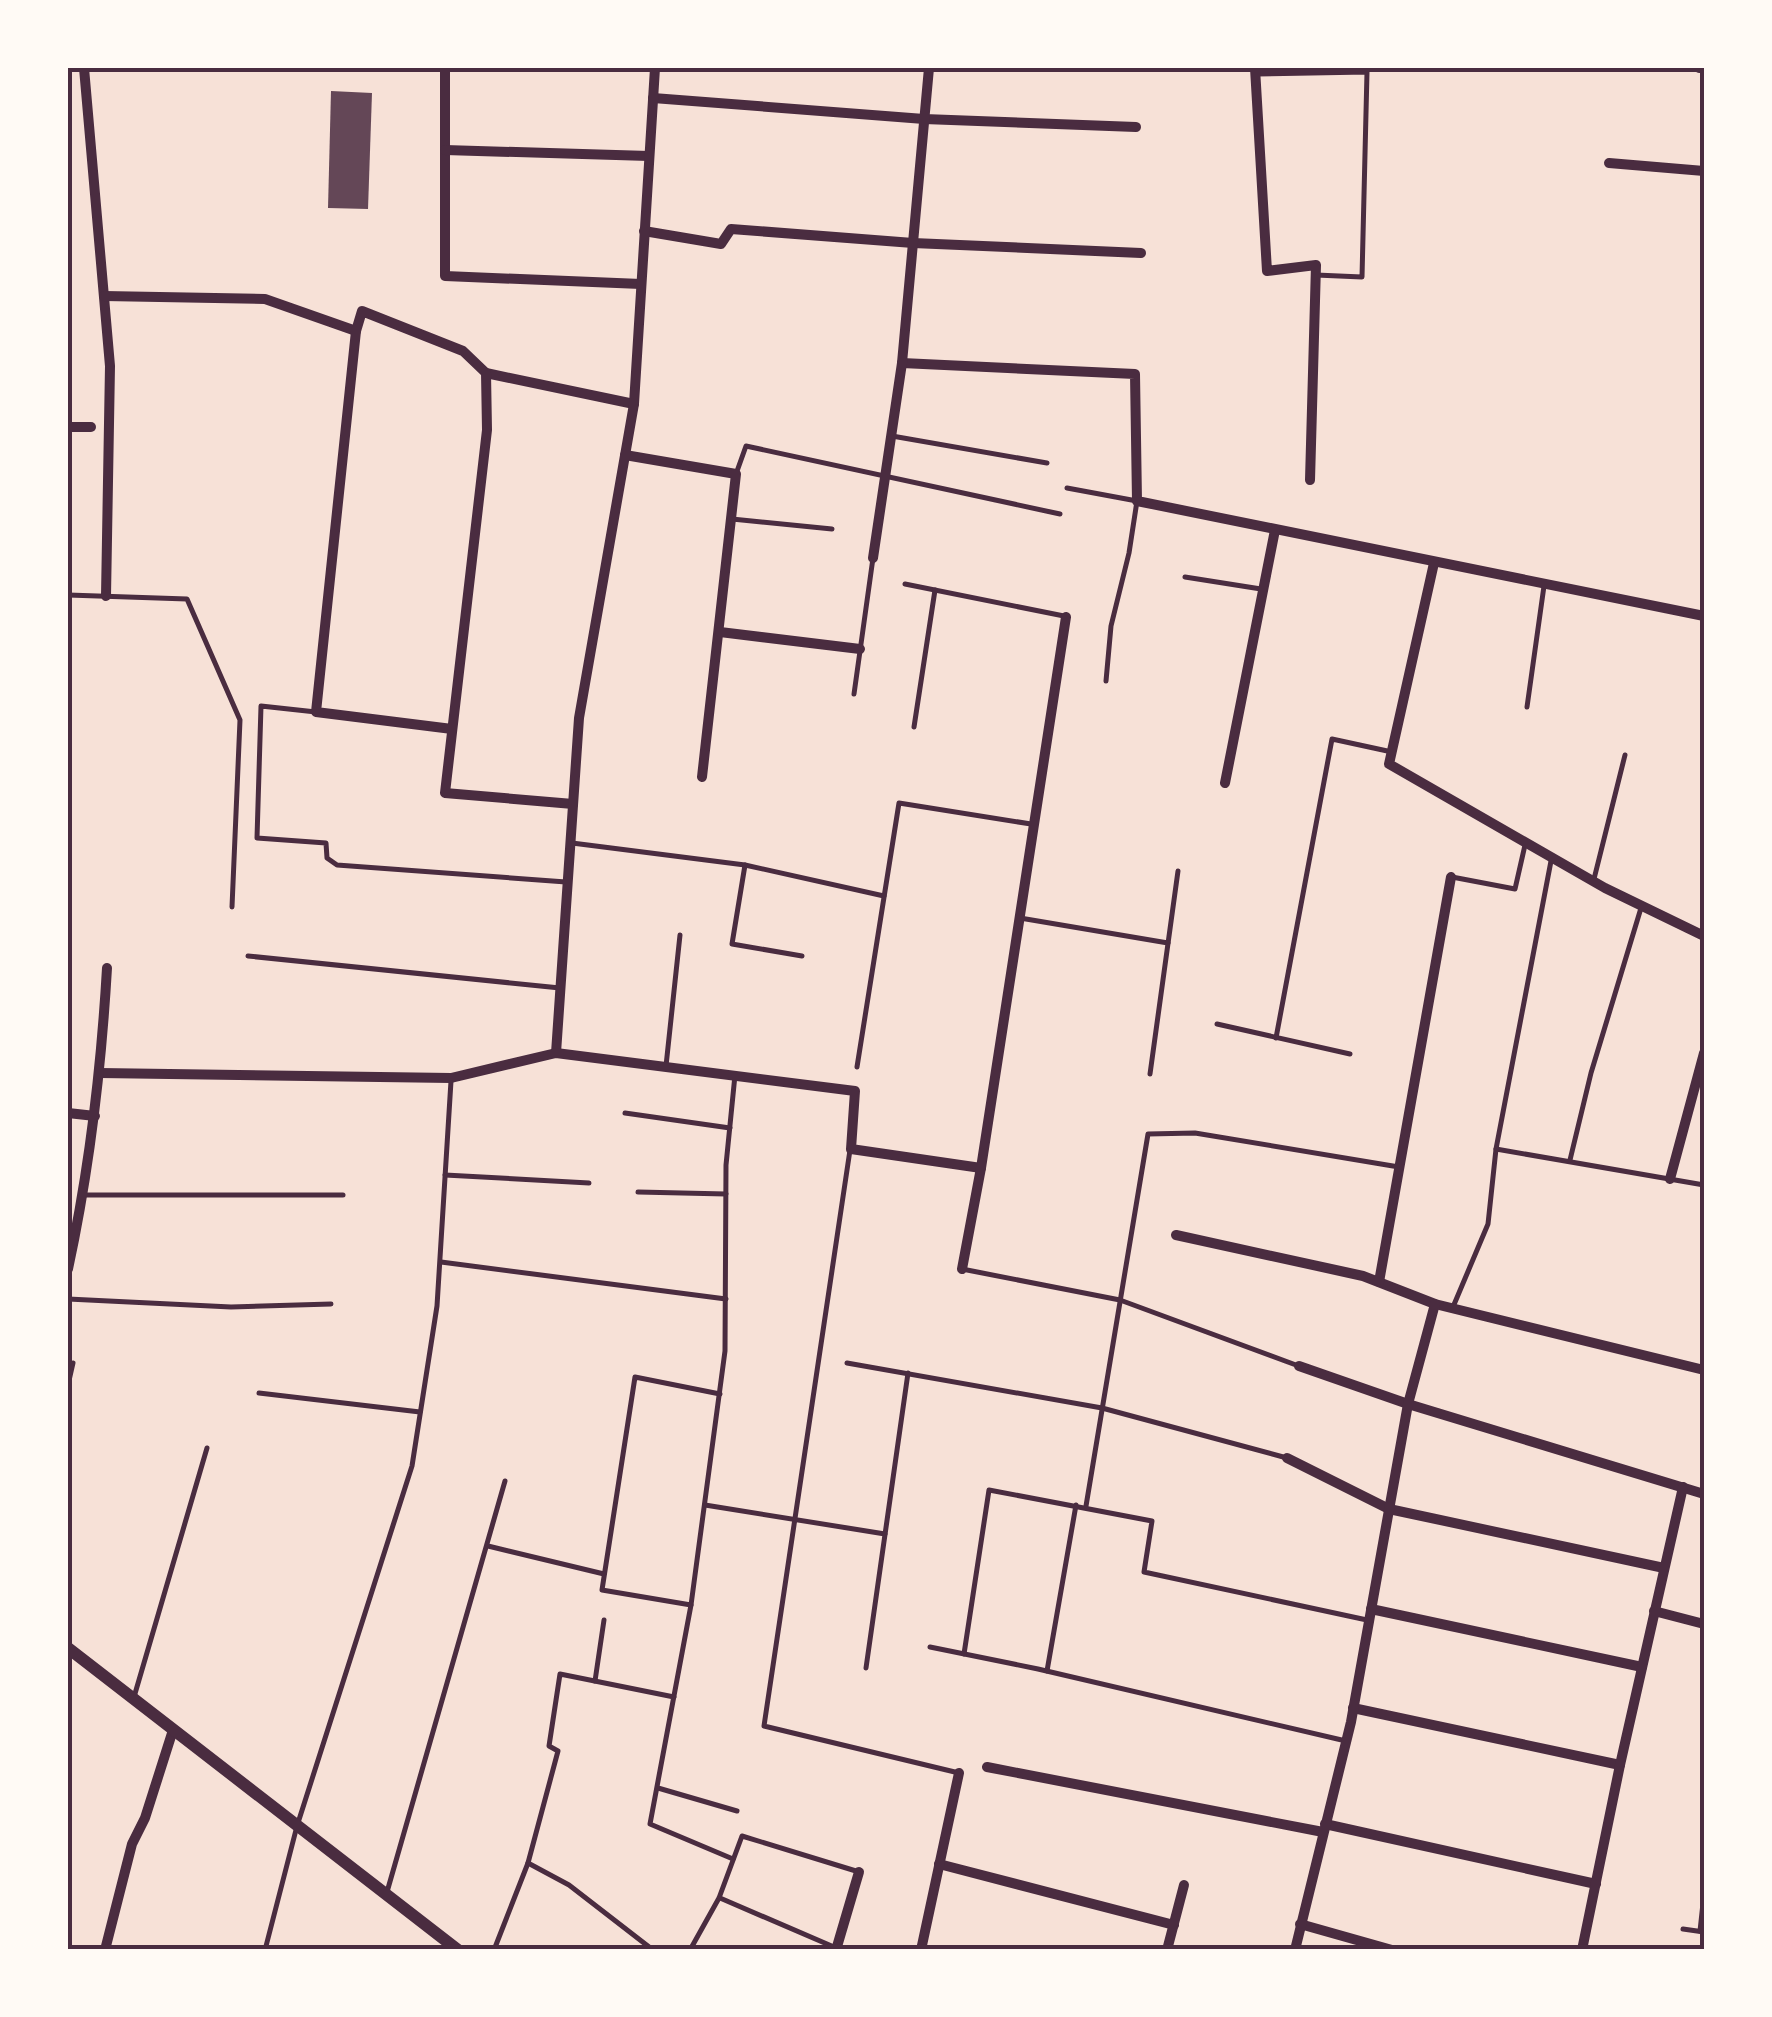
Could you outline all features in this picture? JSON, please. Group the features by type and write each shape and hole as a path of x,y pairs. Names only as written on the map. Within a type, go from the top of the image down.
{"street":[{"path":"84,68 110,366 106,596"},
{"path":"445,68 445,276 641,284"},
{"path":"556,1052 579,718 634,404 654,68"},
{"path":"873,558 902,363 929,68"},
{"path":"1255,71 1266,271 1316,265 1310,480"},
{"path":"653,98 924,119 1136,127"},
{"path":"445,150 649,156"},
{"path":"1609,163 1704,171"},
{"path":"644,232 721,244 732,229 913,243 1141,253"},
{"path":"104,296 264,300 356,331"},
{"path":"452,729 316,712 356,331 362,311 463,350 486,374 634,404"},
{"path":"902,363 1135,374 1136,502 1704,616"},
{"path":"486,374 488,430 445,793 573,804"},
{"path":"68,427 91,426"},
{"path":"625,455 736,474 702,777"},
{"path":"1225,783 1276,530"},
{"path":"1434,563 1389,764 1594,882 1704,936"},
{"path":"962,1268 1066,617"},
{"path":"720,632 860,649"},
{"path":"1379,1282 1451,877"},
{"path":"68,1270 95,1116 107,968"},
{"path":"100,1074 451,1078 556,1052 855,1091 850,1149 981,1168"},
{"path":"1670,1179 1704,1053"},
{"path":"68,1113 95,1116"},
{"path":"1176,1236 1363,1276 1452,1309 1704,1370"},
{"path":"1294,1950 1346,1741 1408,1404 1435,1304"},
{"path":"1299,1366 1408,1404 1704,1494"},
{"path":"1287,1458 1389,1509 1664,1568"},
{"path":"1582,1950 1682,1486"},
{"path":"1654,1611 1704,1624"},
{"path":"1370,1614 1642,1667"},
{"path":"68,1648 458,1950"},
{"path":"1353,1708 1620,1765"},
{"path":"105,1950 132,1844 146,1818 172,1730"},
{"path":"987,1767 1324,1828 1596,1884"},
{"path":"921,1950 958,1773"},
{"path":"940,1864 1174,1925"},
{"path":"836,1949 859,1872"},
{"path":"1167,1950 1184,1885"},
{"path":"1300,1924 1392,1950"}],"lane":[{"path":"1255,71 1368,72 1362,276 1316,275"},
{"path":"892,436 1047,463"},
{"path":"736,474 746,446 1060,514"},
{"path":"1067,488 1136,502 1129,553 1110,626 1106,681"},
{"path":"732,520 832,529"},
{"path":"854,694 873,558"},
{"path":"1185,577 1264,589"},
{"path":"905,584 1066,617"},
{"path":"1527,708 1544,586"},
{"path":"914,727 935,590"},
{"path":"68,595 187,599 240,720 232,907"},
{"path":"316,712 261,706 257,838 326,843 327,858 337,865 568,882"},
{"path":"1276,1038 1332,738 1392,752"},
{"path":"1594,882 1626,755"},
{"path":"857,1067 899,803 1034,824"},
{"path":"1451,877 1515,889 1525,842"},
{"path":"570,843 744,864 884,896"},
{"path":"1452,1309 1488,1224 1496,1149 1552,858"},
{"path":"744,864 732,944 802,956"},
{"path":"1150,1074 1178,871"},
{"path":"1570,1160 1591,1073 1641,905"},
{"path":"1020,918 1168,943"},
{"path":"666,1066 680,935"},
{"path":"248,956 560,988"},
{"path":"1217,1024 1350,1054"},
{"path":"734,1859 650,1824 691,1605 725,1351 726,1194 735,1074"},
{"path":"265,1950 297,1826 412,1466 437,1306 451,1078"},
{"path":"625,1113 730,1128"},
{"path":"1086,1506 1148,1134 1195,1133 1402,1168"},
{"path":"850,1149 764,1726 958,1773"},
{"path":"1496,1149 1704,1186"},
{"path":"445,1175 589,1184"},
{"path":"638,1192 726,1194"},
{"path":"84,1194 343,1195"},
{"path":"440,1262 726,1300"},
{"path":"962,1268 1120,1300 1299,1366"},
{"path":"68,1299 230,1308 331,1304"},
{"path":"846,1362 1102,1408 1287,1458"},
{"path":"68,1386 72,1363"},
{"path":"866,1668 908,1374"},
{"path":"691,1605 602,1590 604,1574 635,1377 720,1394"},
{"path":"259,1394 420,1412"},
{"path":"134,1700 207,1448"},
{"path":"386,1895 505,1481"},
{"path":"964,1654 989,1490 1152,1520 1144,1572 1370,1614"},
{"path":"1047,1670 1076,1504"},
{"path":"704,1505 885,1534"},
{"path":"488,1546 604,1574"},
{"path":"595,1681 604,1620"},
{"path":"930,1647 1047,1670 1346,1741"},
{"path":"494,1950 528,1863 558,1752 549,1746 560,1674 674,1697"},
{"path":"658,1788 737,1811"},
{"path":"690,1950 719,1898 742,1836 859,1872"},
{"path":"528,1863 568,1885 652,1950"},
{"path":"1683,1929 1702,1931 1704,1894"},
{"path":"719,1898 836,1949"}],"building":[{"path":"331,91 372,93 368,209 328,208"}]}
